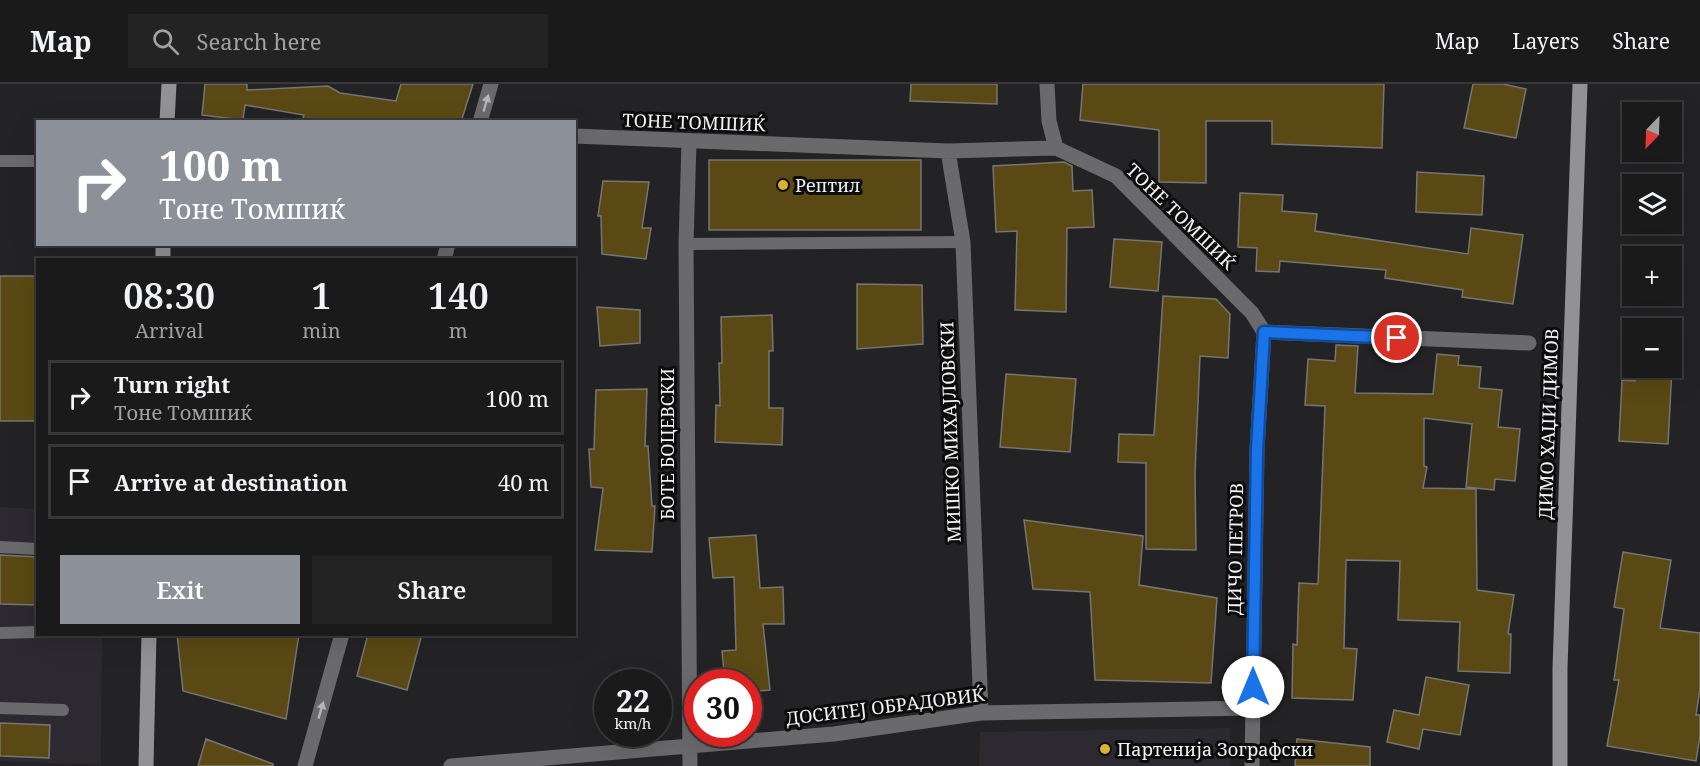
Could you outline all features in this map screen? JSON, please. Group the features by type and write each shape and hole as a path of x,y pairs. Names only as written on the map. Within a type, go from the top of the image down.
{"street":[{"path":"167,120 169,84"},
{"path":"481,120 491,84"},
{"path":"1047,84 1049,121 1056,148"},
{"name":"ДИМО ХАЏИ ДИМОВ","path":"1560,766 1560,668 1580,84"},
{"name":"ТОНЕ ТОМШИЌ","path":"576,136 948,151 1056,148 1116,176 1252,313 1264,332"},
{"name":"БОТЕ БОЦЕВСКИ","path":"688,669 686,244 689,142"},
{"name":"МИШКО МИХАЈЛОВСКИ","path":"948,151 963,242 981,712"},
{"path":"1264,332 1529,344"},
{"name":"ДИЧО ПЕТРОВ","path":"1252,766 1257,450 1264,332"},
{"path":"146,766 149,636"},
{"path":"305,766 341,636"},
{"name":"ДОСИТЕЈ ОБРАДОВИЌ","path":"762,740 834,734 981,712 1253,708"},
{"name":"БОТЕ БОЦЕВСКИ","path":"688,747 690,766"},
{"name":"ДОСИТЕЈ ОБРАДОВИЌ","path":"452,766 688,747"}],"lane":[{"path":"0,161 36,161"},
{"path":"686,244 963,242"},
{"path":"0,547 36,549"},
{"path":"0,633 36,632"},
{"path":"0,708 63,710"}],"shaded area":[{"path":"0,507 36,509 36,636 102,636 101,765 0,761"},
{"name":"Партенија Зографски","path":"1230,728 1230,766 979,766 980,732"}],"building":[{"path":"205,84 247,84 247,90 328,86 340,93 396,101 401,84 473,84 462,120 303,120 304,115 245,105 243,120 202,115"},
{"path":"911,84 997,84 997,104 910,101"},
{"path":"1083,84 1384,84 1382,148 1272,144 1272,121 1206,121 1206,183 1159,182 1159,130 1080,120"},
{"path":"1473,84 1503,84 1526,89 1516,138 1464,128"},
{"path":"709,160 921,160 921,230 709,230"},
{"path":"1064,162 1072,166 1073,191 1092,190 1094,227 1067,228 1066,312 1015,310 1017,231 996,232 993,166"},
{"path":"1417,172 1484,176 1482,215 1416,212"},
{"path":"603,181 649,182 642,228 651,228 646,259 602,254 601,216 598,216"},
{"path":"1240,193 1283,195 1282,211 1317,214 1315,231 1468,254 1471,228 1523,235 1513,304 1462,297 1463,290 1385,278 1386,270 1280,261 1279,272 1256,271 1257,248 1238,247"},
{"path":"1114,239 1162,242 1158,291 1110,287"},
{"path":"0,276 36,276 36,421 0,421"},
{"path":"857,284 922,285 923,344 857,349"},
{"path":"1163,296 1216,299 1230,314 1228,358 1200,356 1195,473 1196,550 1146,549 1146,463 1118,462 1119,434 1154,435"},
{"path":"597,307 640,310 640,343 600,346"},
{"path":"772,315 773,351 769,351 769,408 783,408 782,445 715,442 716,405 720,406 721,317"},
{"path":"1336,345 1358,346 1355,393 1433,394 1437,354 1459,356 1458,365 1481,367 1479,388 1502,390 1498,427 1520,429 1515,481 1495,479 1494,490 1466,487 1472,424 1424,418 1424,466 1427,467 1423,488 1476,489 1477,590 1514,595 1508,634 1511,634 1510,673 1458,671 1460,622 1398,620 1400,561 1346,560 1344,648 1357,649 1353,700 1292,698 1293,644 1297,645 1299,583 1318,584 1325,406 1305,405 1308,359 1335,361"},
{"path":"1006,374 1076,379 1070,452 1000,447"},
{"path":"1635,378 1671,378 1668,444 1619,441 1622,380 1635,381"},
{"path":"647,389 645,446 648,446 652,506 655,506 652,552 595,550 603,488 591,487 589,449 594,449 596,390"},
{"path":"1024,520 1143,536 1139,585 1217,598 1211,683 1095,680 1090,592 1033,589"},
{"path":"756,535 760,588 783,587 784,624 763,624 770,690 762,691 762,669 724,669 722,651 736,650 734,577 713,578 709,538"},
{"path":"1623,552 1671,560 1660,628 1700,633 1700,689 1696,715 1700,715 1700,736 1696,761 1607,746 1619,680 1614,680 1624,609 1614,607"},
{"path":"0,555 36,557 36,605 0,604"},
{"path":"177,636 299,636 286,719 183,691"},
{"path":"367,636 421,636 407,690 357,676"},
{"path":"1426,677 1469,685 1460,735 1423,729 1419,749 1387,742 1394,710 1419,715"},
{"path":"0,723 50,725 49,758 0,756"},
{"path":"206,739 273,764 273,766 198,766"},
{"path":"1297,739 1370,747 1370,766 1295,766"}],"place":[{"name":"Рептил","path":"783,185"},
{"name":"Партенија Зографски","path":"1105,749"}],"route":[{"path":"1253,687 1257,450 1264,332 1397,338"}]}
